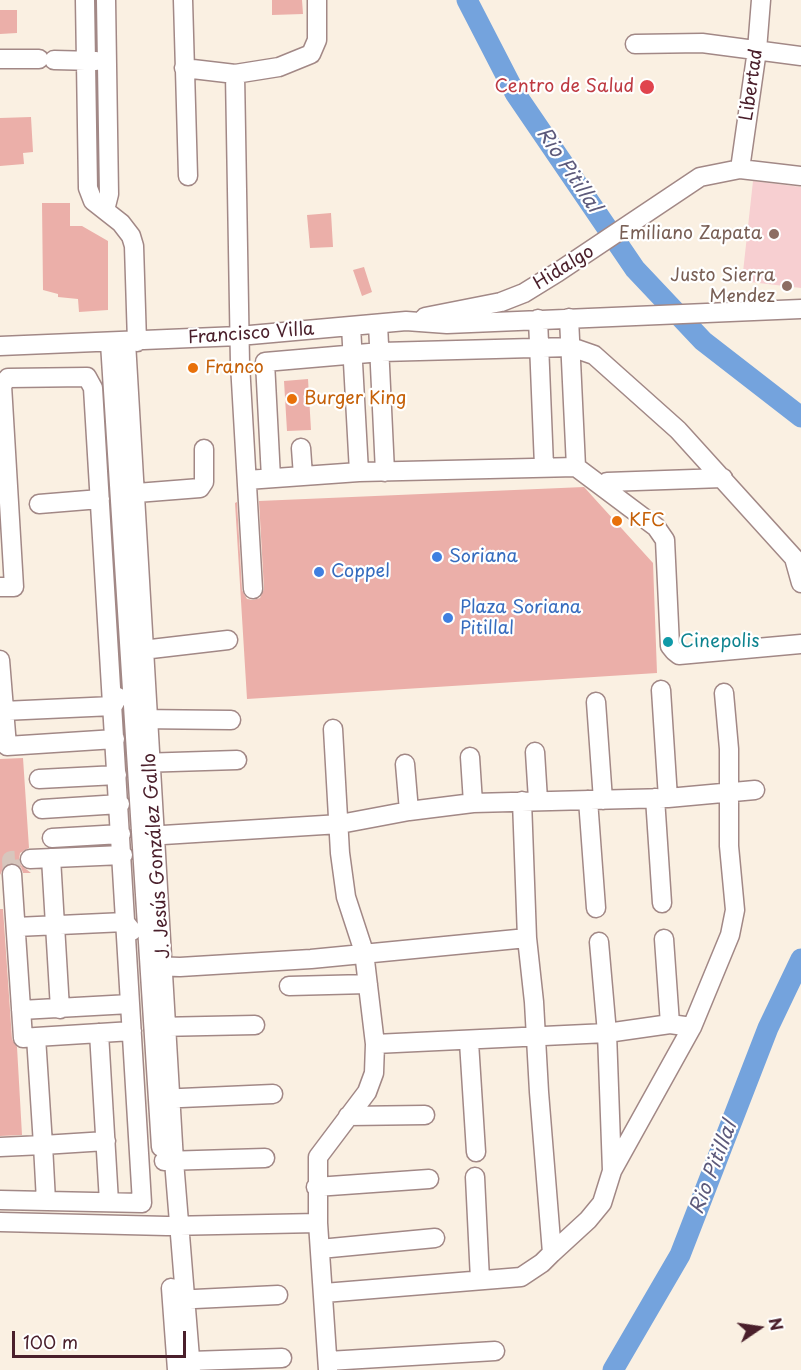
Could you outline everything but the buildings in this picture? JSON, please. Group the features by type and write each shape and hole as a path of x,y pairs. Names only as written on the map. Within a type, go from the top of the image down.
{"street":[{"name":"J. Jesús González Gallo","path":"85,0 88,188 93,201 121,223 131,236 134,246 124,342 127,494 168,1161 178,1300 186,1367"},
{"path":"105,210 109,194 106,0"},
{"path":"183,0 188,176"},
{"path":"184,68 235,74 279,67 311,54 317,40 317,0"},
{"name":"Libertad","path":"740,169 758,50 761,0"},
{"path":"634,44 702,43 801,56"},
{"path":"0,59 107,61"},
{"path":"235,74 239,336 253,589"},
{"name":"Hidalgo","path":"406,321 501,302 524,293 700,177 740,169 801,177"},
{"path":"544,466 538,319 795,308"},
{"path":"569,318 576,467"},
{"name":"Francisco Villa","path":"0,346 239,336 406,321 447,324 538,319"},
{"path":"378,324 385,472"},
{"path":"351,326 359,472"},
{"path":"240,364 381,352 572,348 594,355 678,430 723,478 794,558 801,583"},
{"path":"265,362 272,478"},
{"path":"0,587 14,586 2,385 5,379 82,376 91,382 100,499 120,804 142,1203 0,1200"},
{"path":"127,494 194,491 200,488 204,482 204,448"},
{"path":"301,448 303,476"},
{"path":"248,480 359,472 576,467 656,527 664,540 670,646 679,655 801,644"},
{"path":"607,489 607,482 723,478"},
{"path":"39,504 100,499"},
{"path":"113,706 118,699 121,674 137,650 228,640"},
{"path":"0,660 5,743 8,747 115,739"},
{"path":"661,690 662,903"},
{"path":"324,1293 521,1277 542,1263 588,1220 602,1203 612,1171 692,1027 730,935 735,910 729,846 724,693"},
{"path":"596,702 596,908"},
{"path":"3,711 113,706"},
{"path":"141,719 231,720"},
{"path":"333,729 346,897 364,952 375,1044 374,1073 367,1092 318,1157 316,1187 328,1366 495,1351"},
{"path":"535,752 530,800 527,938 537,1038 552,1253"},
{"path":"470,757 472,803"},
{"path":"144,763 237,760"},
{"path":"405,764 409,811"},
{"path":"39,779 117,775"},
{"path":"148,835 340,824 409,811 472,803 662,798 754,790"},
{"path":"42,809 120,804"},
{"path":"52,838 121,834"},
{"path":"30,859 123,855"},
{"path":"51,858 60,1009"},
{"path":"12,874 23,1038 132,1031"},
{"path":"16,927 125,922 131,928 139,953 157,966 311,959 364,952 527,938"},
{"path":"664,939 670,1024"},
{"path":"599,942 607,1033 612,1171"},
{"path":"289,986 368,984"},
{"path":"21,1010 130,1004"},
{"path":"375,1044 537,1038 607,1033 670,1024 692,1027"},
{"path":"160,1027 255,1025"},
{"path":"99,1033 109,1202"},
{"path":"36,1037 46,1201"},
{"path":"469,1041 476,1152"},
{"path":"164,1099 273,1094"},
{"path":"348,1116 425,1115"},
{"path":"0,1147 106,1141"},
{"path":"168,1161 265,1158"},
{"path":"475,1177 480,1280"},
{"path":"316,1187 429,1179"},
{"path":"0,1222 173,1226 318,1223"},
{"path":"320,1249 435,1238"},
{"path":"178,1300 278,1295"},
{"path":"186,1367 282,1358"}],"shaded area":[{"name":"Emiliano Zapata","path":"753,181 801,187 801,288 742,281"}],"waterway":[{"name":"Rio Pitillal","path":"467,0 515,93 635,269 703,341 801,417"},
{"name":"Rio Pitillal","path":"613,1370 680,1255 768,1028 801,959"}],"tunnel":[{"path":"12,874 11,860 30,859"}],"place":[{"name":"Centro de Salud","path":"647,87"},
{"name":"Emiliano Zapata","path":"774,234"},
{"name":"Justo Sierra Mendez","path":"787,286"},
{"name":"Franco","path":"193,368"},
{"name":"Burger King","path":"292,399"},
{"name":"KFC","path":"617,521"},
{"name":"Soriana","path":"437,557"},
{"name":"Coppel","path":"319,572"},
{"name":"Plaza Soriana Pitillal","path":"448,618"},
{"name":"Cinepolis","path":"668,642"}]}
